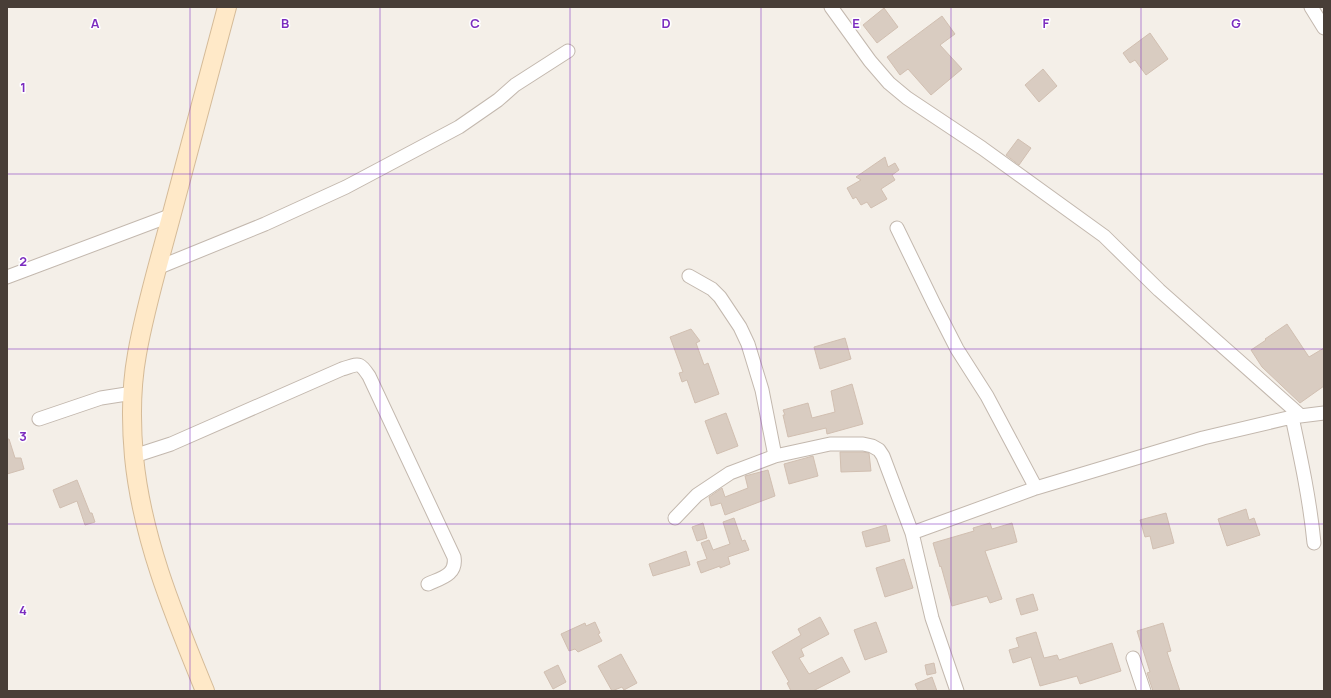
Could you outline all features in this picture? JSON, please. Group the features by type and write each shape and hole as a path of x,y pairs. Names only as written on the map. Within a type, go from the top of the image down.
{"main road":[{"path":"205,691 156,563 140,501 134,456 132,425 133,392 138,345 157,268 227,7"}],"street":[{"path":"831,7 870,61 889,83 1104,236 1159,290 1296,416 1303,470 1312,520 1314,544"},
{"path":"1311,7 1324,28"},
{"path":"157,268 265,224 360,180 459,127 498,100 515,85 568,51"},
{"path":"7,277 172,215"},
{"path":"897,228 954,343 988,396 1036,488"},
{"path":"689,276 712,289 720,296 740,327 748,344 762,390 775,456"},
{"path":"134,456 171,444 342,369 360,365 369,376 454,557 455,564 453,570 442,578 428,584"},
{"path":"39,419 101,398 133,392"},
{"path":"912,533 1036,488 1203,438 1296,416 1324,413"},
{"path":"675,518 697,495 730,473 775,456 830,444 863,444 872,446 879,450 883,456 912,533 932,618 956,691"},
{"path":"1133,658 1144,691"}],"building":[{"path":"884,8 898,27 877,43 863,25"},
{"path":"942,16 955,34 940,45 962,69 931,95 908,69 900,75 887,57"},
{"path":"1150,33 1168,59 1146,75 1135,60 1130,63 1123,53"},
{"path":"1043,69 1057,86 1039,102 1025,85"},
{"path":"1018,139 1031,148 1019,165 1006,155"},
{"path":"885,157 888,167 895,163 899,170 892,175 895,180 881,189 887,199 871,208 867,202 861,205 856,197 853,199 847,188 861,180 856,177"},
{"path":"1287,324 1309,357 1324,348 1324,386 1300,403 1262,367 1251,350"},
{"path":"691,329 700,341 696,343 704,365 708,363 719,394 695,403 687,380 682,382 679,373 683,372 670,337"},
{"path":"845,338 851,359 820,369 814,347"},
{"path":"852,384 863,424 827,434 826,428 788,437 783,410 808,403 812,418 835,412 831,391"},
{"path":"726,413 738,446 717,454 705,421"},
{"path":"7,439 9,439 15,458 21,458 24,469 7,474"},
{"path":"840,452 869,453 871,471 841,472"},
{"path":"813,456 818,476 789,484 784,464"},
{"path":"768,470 775,496 725,515 721,503 711,506 709,497 722,488 725,497 748,488 745,476"},
{"path":"77,480 95,522 85,525 77,501 60,508 53,490"},
{"path":"1246,509 1249,520 1254,518 1260,535 1227,546 1218,519"},
{"path":"1166,513 1174,543 1153,549 1150,536 1145,537 1140,520"},
{"path":"734,518 742,541 745,540 749,550 728,557 730,564 701,573 697,562 707,559 701,543 709,540 713,550 730,544 723,522"},
{"path":"703,523 707,538 697,541 692,527"},
{"path":"990,523 992,529 1012,523 1017,542 985,551 1002,599 990,603 987,596 952,606 933,543 974,531 973,528"},
{"path":"886,525 890,541 866,547 862,532"},
{"path":"686,551 690,565 653,576 649,564"},
{"path":"904,559 913,588 885,597 876,568"},
{"path":"1033,594 1038,610 1021,615 1016,599"},
{"path":"820,617 829,634 801,649 804,656 799,658 809,674 842,657 850,672 813,691 791,691 787,683 789,682 772,652 801,635 798,629"},
{"path":"595,622 600,633 598,634 602,641 578,652 575,649 569,651 561,634 585,623 586,626"},
{"path":"876,622 887,652 865,660 854,630"},
{"path":"1163,623 1171,651 1167,652 1180,691 1153,691 1147,673 1150,672 1137,631"},
{"path":"1036,632 1044,658 1057,655 1059,660 1112,643 1121,671 1080,684 1077,676 1040,686 1031,657 1013,663 1009,650 1019,647 1016,638"},
{"path":"621,654 637,683 624,690 622,687 612,691 598,666"},
{"path":"934,663 936,673 927,675 925,665"},
{"path":"558,665 566,682 553,689 544,672"},
{"path":"932,677 937,691 918,691 915,684"}]}
